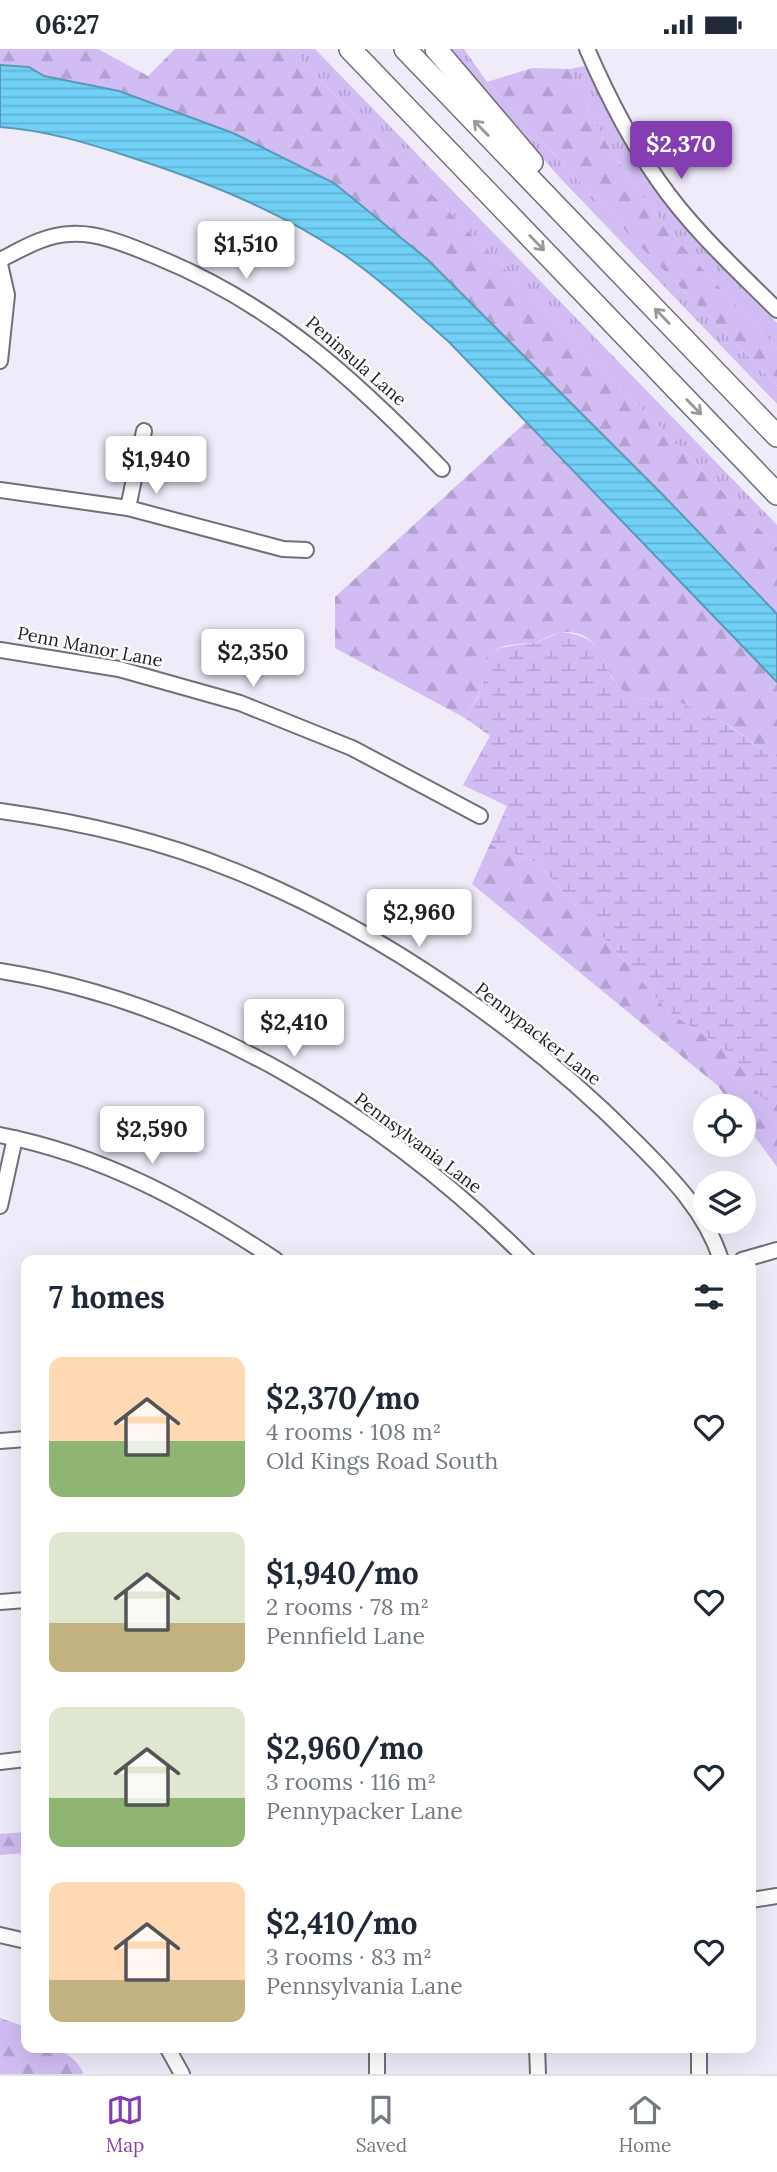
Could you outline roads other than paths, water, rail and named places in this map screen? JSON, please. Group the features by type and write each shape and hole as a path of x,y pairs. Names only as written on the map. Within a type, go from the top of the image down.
{"highway":[{"path":"332,49 447,170 490,194"},
{"path":"350,49 777,494"},
{"path":"405,49 777,436"},
{"path":"436,49 535,165 579,230"}],"street":[{"path":"587,49 631,138 659,182 722,255 777,310"},
{"name":"Peninsula Lane","path":"0,262 46,238 83,234 120,243 195,274 272,317 326,356 442,469"},
{"path":"0,262 7,302 0,361"},
{"path":"128,508 144,431"},
{"path":"0,489 128,508 283,549 306,550"},
{"name":"Penn Manor Lane","path":"0,650 119,669 240,703 352,748 480,816"},
{"name":"Pennypacker Lane","path":"0,811 98,828 177,849 275,888 381,946 484,1014 551,1065 613,1119 691,1202 709,1230 719,1255"},
{"name":"Pennsylvania Lane","path":"0,971 70,985 134,1003 240,1049 305,1086 389,1142 459,1196 523,1255"},
{"path":"0,1206 7,1137 60,1149 121,1171 177,1199 268,1255"},
{"path":"756,1256 777,1250"},
{"path":"0,1441 21,1439"},
{"path":"0,1602 21,1600"},
{"path":"0,1762 21,1760"},
{"path":"756,1899 777,1896"},
{"path":"0,1935 21,1940"},
{"path":"170,2053 182,2074"},
{"path":"377,2053 377,2074"},
{"path":"537,2053 538,2074"},
{"path":"699,2053 699,2074"}],"water":[{"path":"0,65 29,67 44,76 119,91 233,133 334,183 427,259 664,496 777,614 777,682 450,343 371,275 343,254 293,224 213,187 82,142 0,127"}]}
